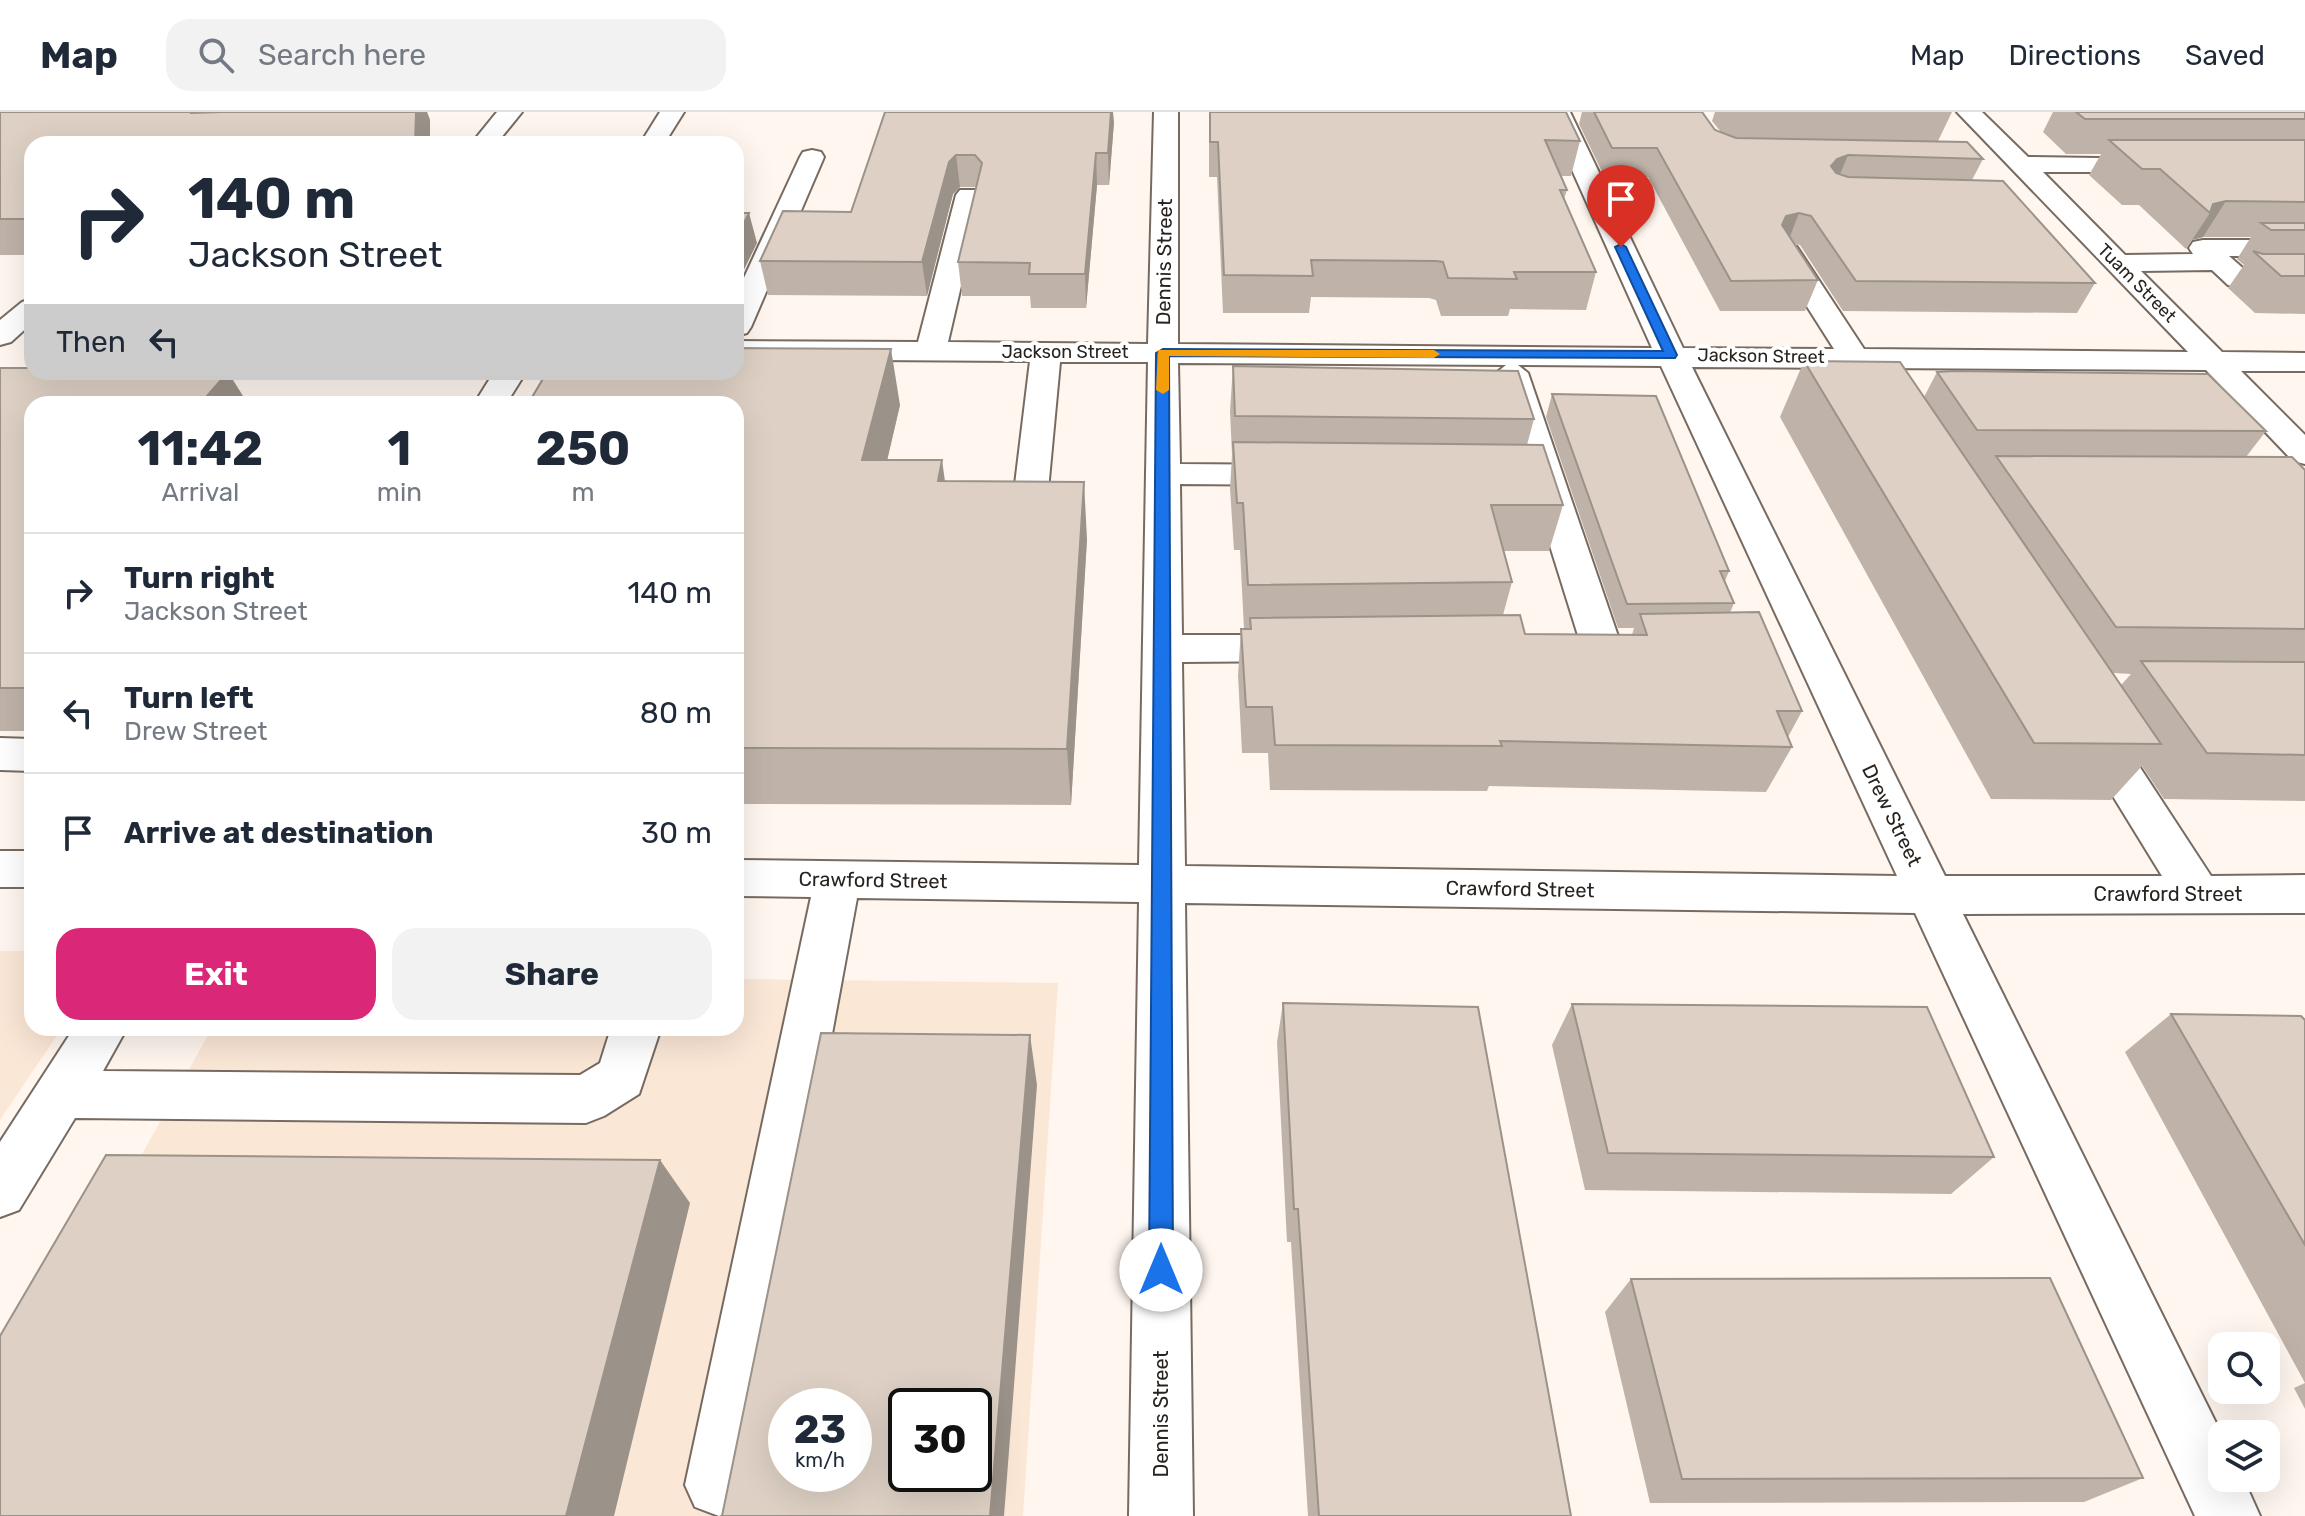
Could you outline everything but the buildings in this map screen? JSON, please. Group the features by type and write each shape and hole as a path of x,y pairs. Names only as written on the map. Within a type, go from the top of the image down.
{"street":[{"path":"490,136 510,112"},
{"path":"657,136 672,112"},
{"name":"Dennis Street","path":"1161,1516 1162,474 1166,112"},
{"name":"Drew Street","path":"1558,112 1671,355 1792,642 1930,895 2228,1516"},
{"name":"Tuam Street","path":"1969,112 2305,454"},
{"path":"744,309 812,157"},
{"path":"1987,161 2179,164"},
{"path":"931,351 969,195"},
{"path":"2024,199 2055,200"},
{"path":"2305,248 2203,248 2238,279 2305,279"},
{"path":"1787,253 1888,410"},
{"path":"2117,263 2219,262"},
{"path":"11,343 24,321"},
{"name":"Jackson Street","path":"744,350 2305,362"},
{"path":"1030,501 1046,352"},
{"path":"1506,354 1531,478 1601,645"},
{"path":"1162,474 1316,476"},
{"path":"1162,649 1334,647"},
{"path":"2075,702 2198,894"},
{"path":"0,754 24,755"},
{"path":"0,869 24,869"},
{"name":"Crawford Street","path":"744,878 1930,895 2305,894"},
{"path":"717,1485 838,879"},
{"path":"0,1191 97,1036"},
{"path":"60,1094 586,1099 621,1078 634,1036"}],"shaded area":[{"path":"0,951 24,951 24,1036 57,1036 0,1120"},
{"path":"744,979 1058,983 1023,1516 0,1516 0,1410 208,1036 744,1036"}],"slow traffic":[{"path":"1163,390 1163,353 1434,354"}],"route":[{"path":"1161,1270 1163,353 1671,355 1621,247"}]}
